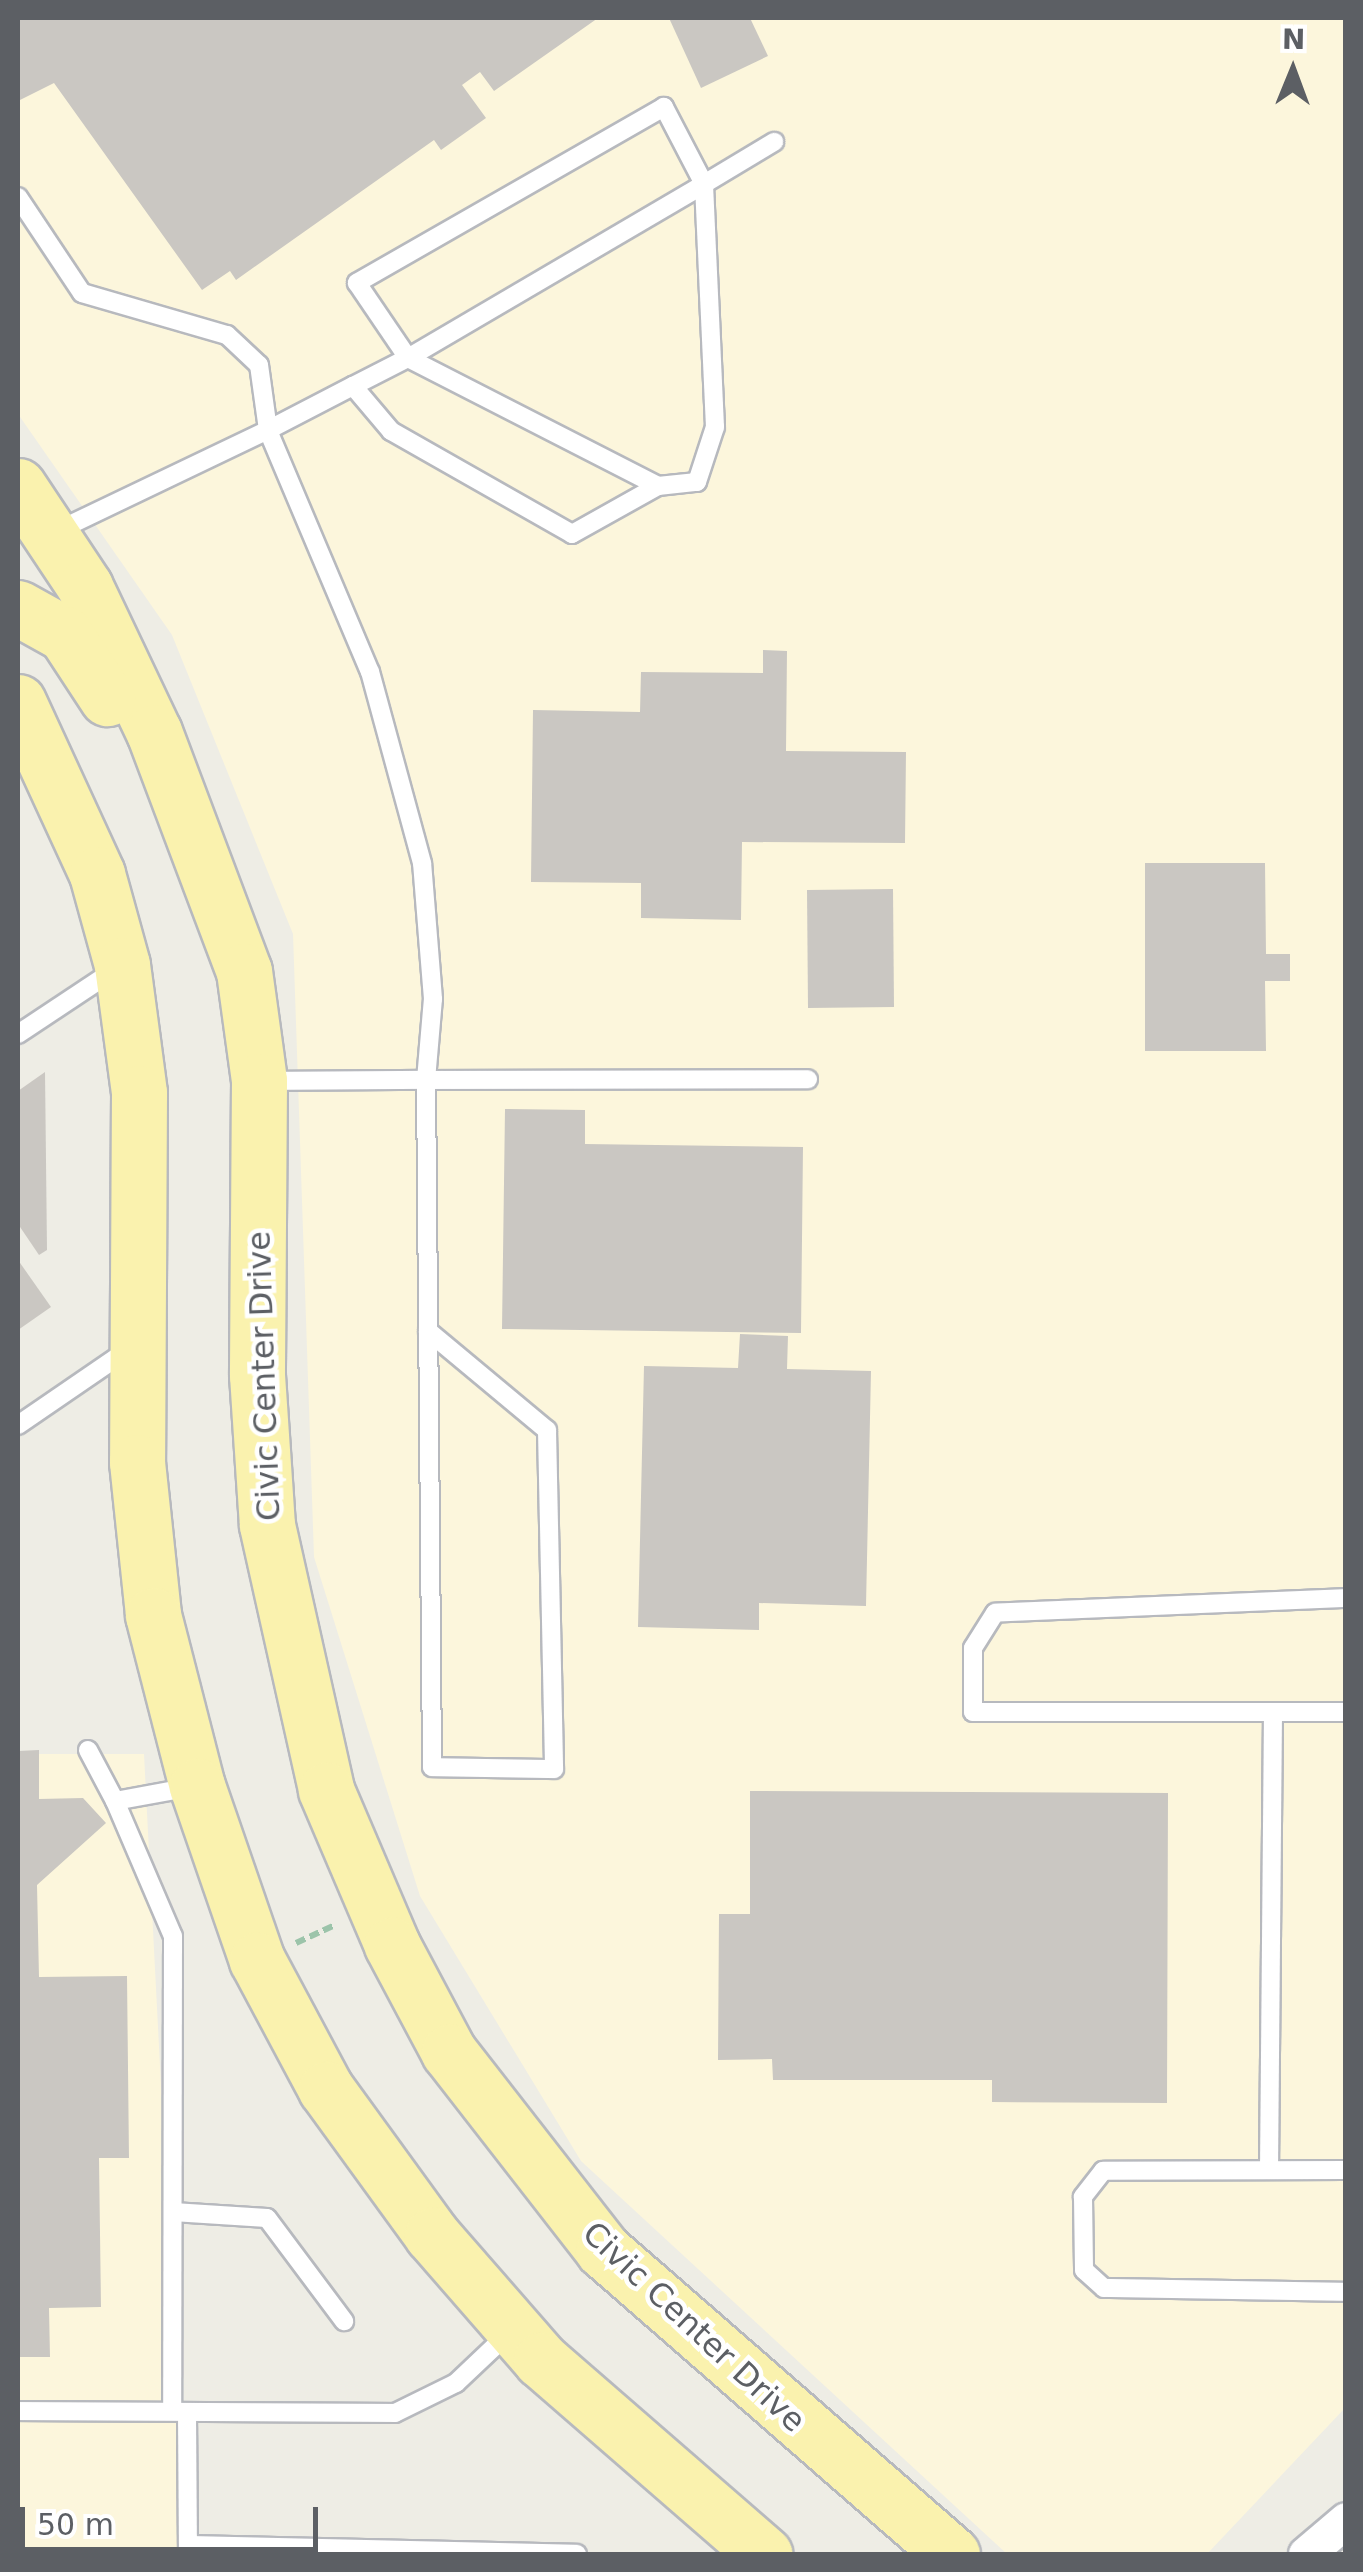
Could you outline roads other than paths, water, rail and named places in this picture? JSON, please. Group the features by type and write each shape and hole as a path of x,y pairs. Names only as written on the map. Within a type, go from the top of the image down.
{"main road":[{"name":"Civic Center Drive","path":"18,486 34,536 154,732 244,971 259,1081 257,1374 267,1525 326,1790 392,1944 449,2052 603,2250 952,2554"},
{"path":"18,608 65,634 104,696 154,732"},
{"path":"18,702 97,874 122,966 139,1093 137,1344 153,1615 197,1786 257,1960 326,2089 432,2235 514,2329 764,2554"}],"street":[{"path":"1306,2554 1346,2520"}],"lane":[{"path":"353,386 391,431 572,534 658,486 697,482 715,426 704,184 664,107 357,282 408,358 658,486"},
{"path":"34,536 268,430 408,358 774,142"},
{"path":"18,196 82,293 228,335 259,364 268,430 370,672 422,862 433,999 426,1080 428,1331 432,1767 554,1770 547,1430 428,1331"},
{"path":"18,1034 122,966"},
{"path":"259,1081 808,1079"},
{"path":"18,1425 137,1344"},
{"path":"1346,1598 996,1613 974,1648 974,1712 1346,1712"},
{"path":"1269,2170 1273,1712"},
{"path":"88,1750 115,1801 173,1936 173,2212 188,2550 576,2554"},
{"path":"115,1801 197,1786"},
{"path":"1346,2170 1103,2171 1083,2196 1084,2270 1104,2288 1346,2292"},
{"path":"173,2212 267,2218 344,2321"},
{"path":"18,2411 395,2413 456,2383 514,2329"}]}
